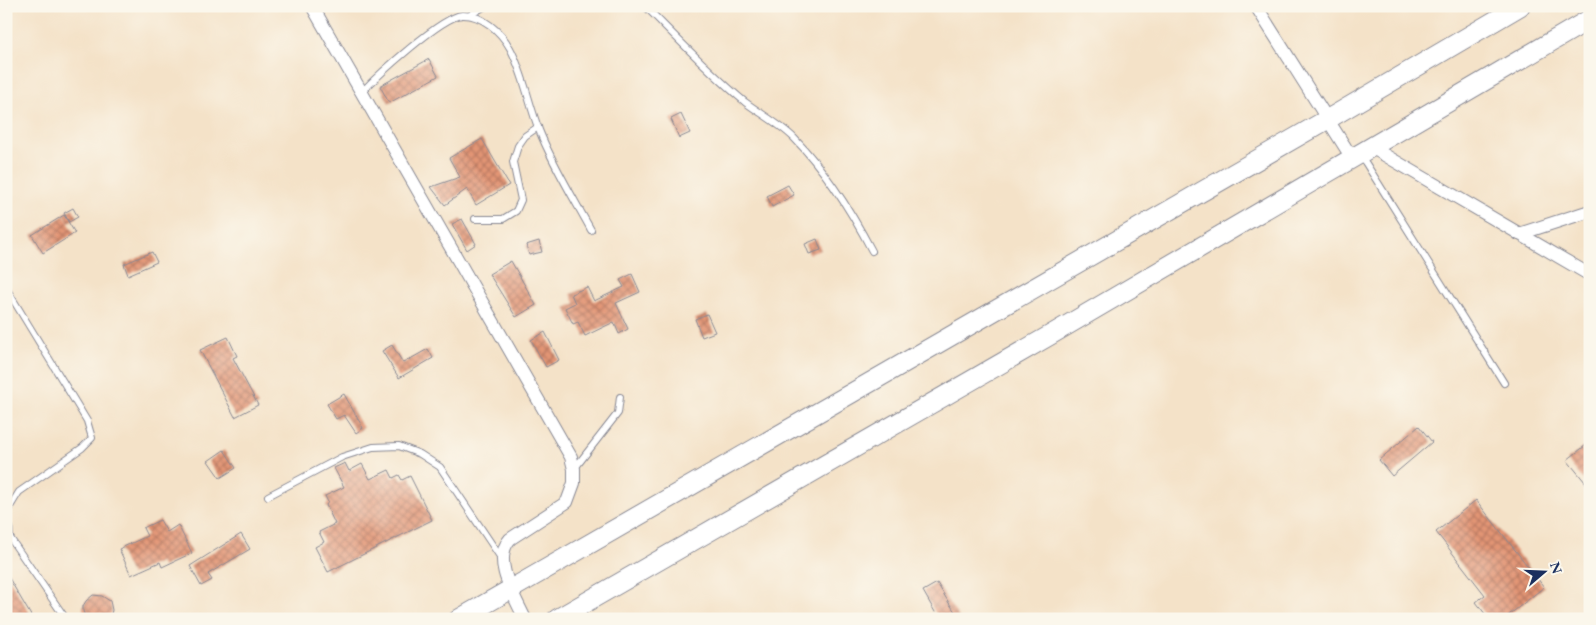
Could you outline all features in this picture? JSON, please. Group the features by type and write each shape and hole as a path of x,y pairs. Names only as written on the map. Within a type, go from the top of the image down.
{"main road":[{"path":"459,619 1328,119 1520,6"},
{"path":"557,619 1047,337 1590,20"}],"street":[{"path":"312,6 571,457 574,469 574,483 568,502 505,544 502,559 510,589 525,619"},
{"path":"1256,6 1328,119 1361,152 1519,234 1590,275"},
{"path":"1519,234 1590,211"}],"lane":[{"path":"470,15 485,6"},
{"path":"644,6 706,68 793,138 825,176 855,219 872,251"},
{"path":"361,93 375,78 429,33 448,21 460,15 470,15 483,21 498,31 509,46 522,73 538,127 550,157 592,230"},
{"path":"475,219 503,219 516,211 521,200 513,162 518,146 525,136 538,127"},
{"path":"1361,152 1504,383"},
{"path":"6,288 88,421 92,438 82,448 19,492 8,510 10,539"},
{"path":"574,469 618,413 620,397"},
{"path":"268,496 342,457 373,447 399,446 420,454 440,467 502,559"},
{"path":"6,532 66,619"}],"building":[{"path":"429,59 438,76 389,103 380,86"},
{"path":"681,114 690,133 679,138 671,119"},
{"path":"482,139 509,185 476,205 467,189 445,205 431,187 460,177 449,158"},
{"path":"788,185 794,195 772,207 767,196"},
{"path":"73,208 78,217 69,222 64,213"},
{"path":"64,215 75,233 43,253 32,235"},
{"path":"462,219 476,244 467,250 452,224"},
{"path":"817,239 821,250 809,254 805,244"},
{"path":"539,241 542,252 529,255 526,245"},
{"path":"152,252 157,262 128,275 124,264"},
{"path":"511,261 536,305 516,317 489,274"},
{"path":"632,274 640,292 616,303 628,329 619,334 614,322 585,336 578,322 573,324 565,308 575,303 571,294 587,287 594,301 624,287 620,280"},
{"path":"707,314 715,332 702,337 695,319"},
{"path":"545,332 559,360 546,367 531,340"},
{"path":"228,337 237,356 233,358 258,405 235,417 200,350"},
{"path":"392,345 403,363 428,349 433,358 399,378 382,351"},
{"path":"344,394 363,428 356,433 344,415 336,419 327,404"},
{"path":"1419,426 1432,442 1392,476 1379,460"},
{"path":"1590,442 1590,488 1567,460"},
{"path":"224,450 236,468 220,478 208,461"},
{"path":"345,463 349,471 362,464 370,479 389,470 393,478 399,475 402,480 410,476 432,520 328,572 315,547 324,542 319,532 335,524 326,505 328,502 325,496 344,487 334,468"},
{"path":"1476,500 1544,587 1504,619 1489,619 1476,602 1485,595 1436,532"},
{"path":"160,520 167,532 178,525 192,553 162,567 160,562 131,575 119,549 147,536 143,528"},
{"path":"241,534 250,549 208,574 212,580 201,586 190,566"},
{"path":"6,573 33,619 6,619"},
{"path":"937,583 960,619 939,619 923,591"},
{"path":"93,595 102,596 110,601 112,610 110,619 86,619 83,606"}]}
